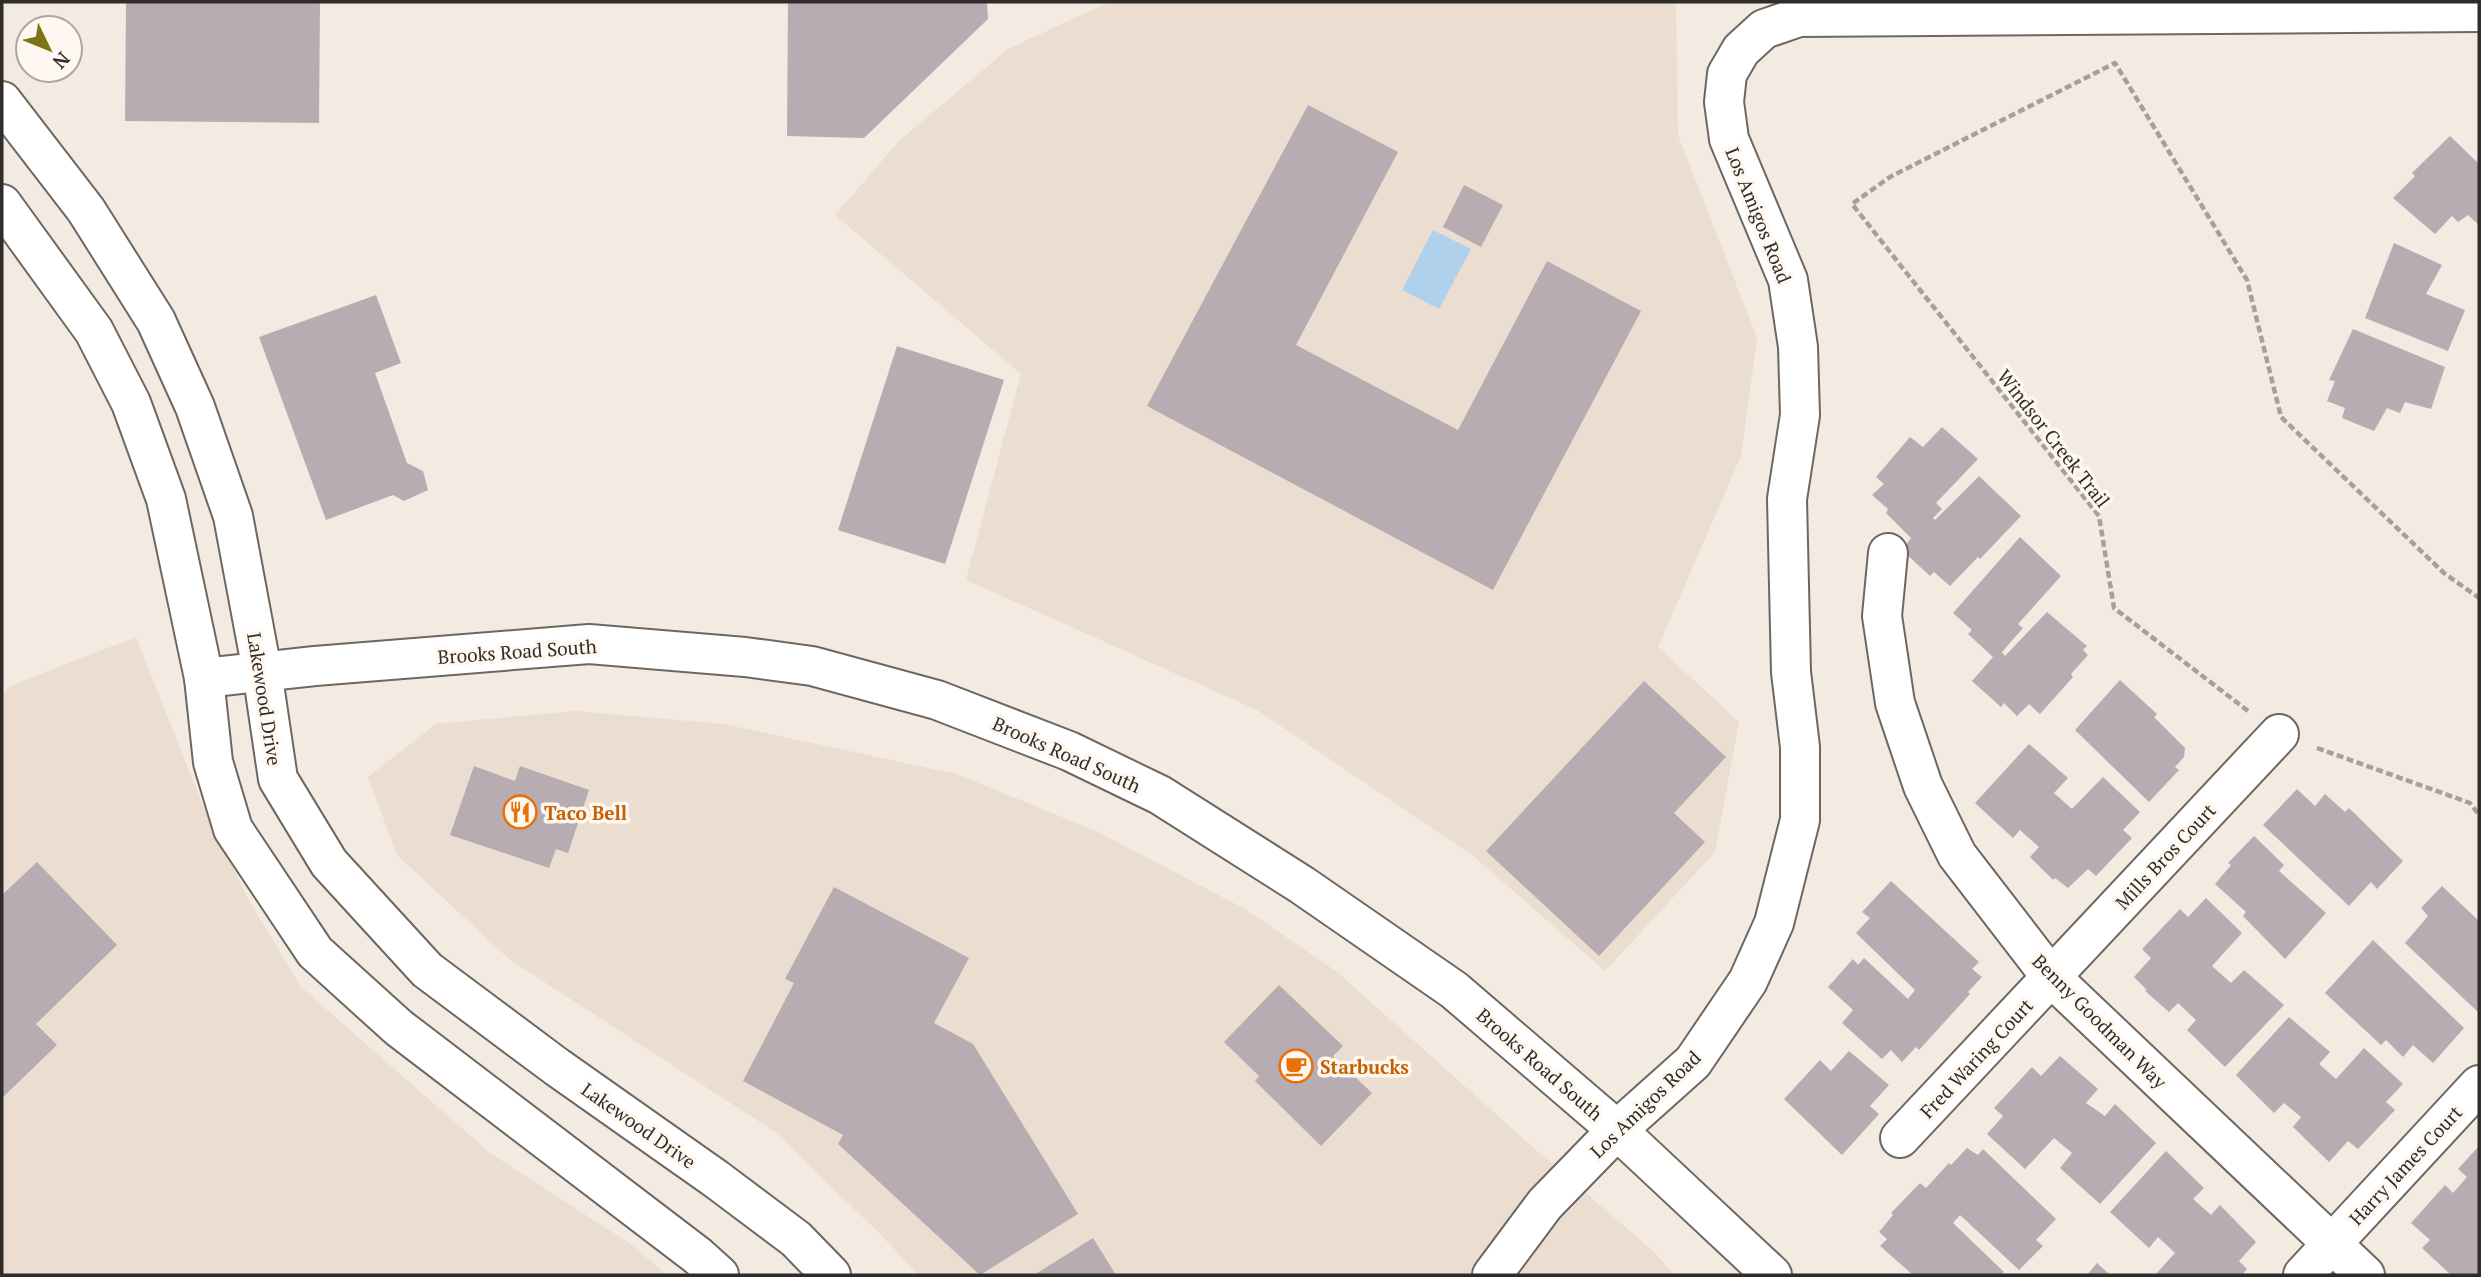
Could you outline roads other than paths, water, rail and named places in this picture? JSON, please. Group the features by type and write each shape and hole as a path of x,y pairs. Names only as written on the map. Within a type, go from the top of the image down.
{"street":[{"name":"Los Amigos Road","path":"1492,1275 1545,1204 1617,1130 1693,1062 1748,981 1774,923 1800,820 1800,747 1791,672 1787,499 1800,415 1798,347 1788,280 1729,139 1724,102 1727,74 1741,50 1765,29 1799,17 2479,12"},
{"name":"Lakewood Drive","path":"2,102 86,209 156,321 195,407 233,516 262,671 278,779 329,863 427,970 756,1209 796,1240 831,1275"},
{"path":"2,204 94,331 131,403 166,499 204,678 213,762 233,829 315,952 399,1028 698,1256 719,1275"},
{"name":"Benny Goodman Way","path":"1888,553 1882,616 1895,703 1923,786 1957,855 2051,977 2365,1275"},
{"name":"Brooks Road South","path":"204,678 589,644 745,657 812,666 937,700 1069,751 1160,795 1291,878 1454,990 1617,1130 1772,1275"},
{"name":"Mills Bros Court","path":"2051,977 2279,734"},
{"name":"Fred Waring Court","path":"1900,1138 2051,977"},
{"name":"Harry James Court","path":"2303,1275 2479,1085"}],"water":[{"path":"1433,230 1471,249 1439,309 1402,290"}],"place":[{"name":"Taco Bell","path":"520,812"},
{"name":"Starbucks","path":"1296,1066"}]}
